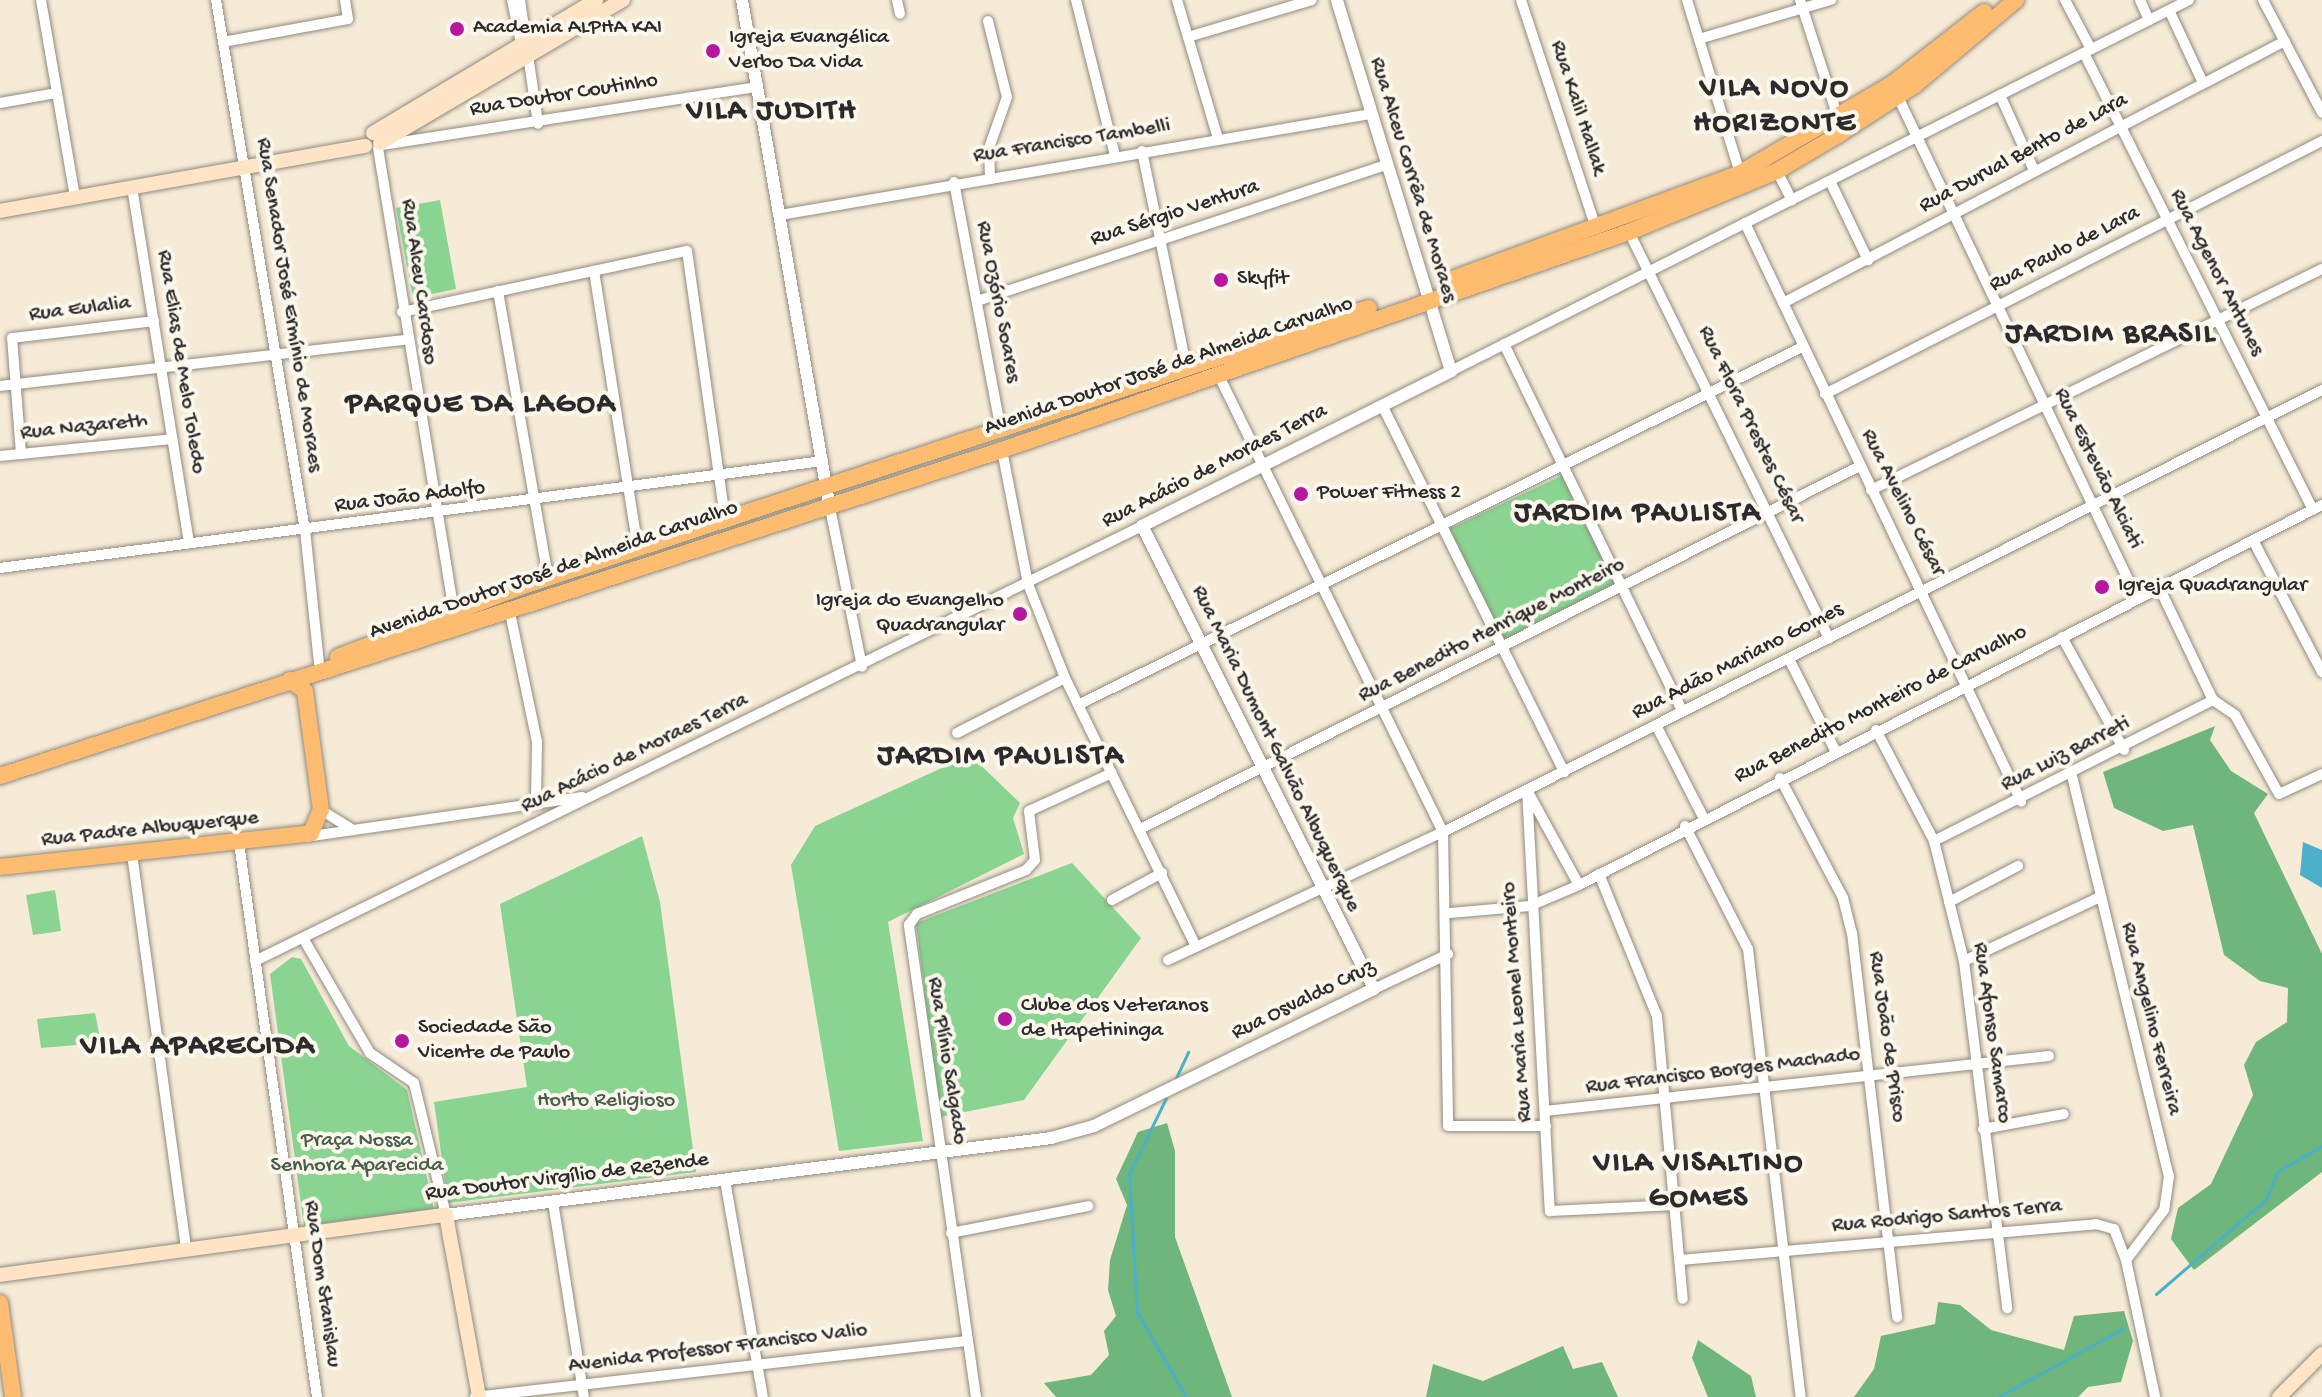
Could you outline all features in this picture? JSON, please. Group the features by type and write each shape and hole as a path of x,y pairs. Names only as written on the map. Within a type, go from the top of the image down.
{"main road":[{"path":"375,143 525,49 596,0"},
{"path":"525,49 623,0"},
{"name":"Avenida Doutor José de Almeida Carvalho","path":"0,776 289,680 313,676 829,503 1002,450 1218,374 1740,173 1838,118 1999,0"},
{"name":"Avenida Doutor José de Almeida Carvalho","path":"313,676 454,611 548,578 1187,370 1629,232 1777,171 1898,97 2016,0"},
{"name":"Rua Doutor Coutinho","path":"0,211 375,143"},
{"path":"305,837 321,810 313,676"},
{"name":"Rua Padre Albuquerque","path":"0,867 305,837"},
{"path":"446,1215 478,1397"},
{"name":"Rua Doutor Virgílio de Rezende","path":"0,1275 446,1215"},
{"path":"0,1303 2,1338 13,1397"},
{"path":"2279,1397 2322,1354"},
{"path":"0,1379 3,1397"}],"street":[{"path":"41,0 75,197"},
{"name":"Rua Senador José Ermínio de Moraes","path":"216,0 246,167 273,355 305,530 313,676"},
{"path":"223,42 348,19 345,0"},
{"path":"512,0 525,49"},
{"path":"520,0 538,124"},
{"path":"742,0 829,503 862,667"},
{"path":"897,0 900,14"},
{"path":"1076,0 1115,155"},
{"path":"1177,0 1218,138"},
{"path":"1188,37 1312,0"},
{"name":"Rua Alceu Corrêa de Moraes","path":"1337,0 1385,165 1451,371"},
{"name":"Rua Kalil Hallak","path":"1521,0 1596,228"},
{"path":"1687,0 1740,173"},
{"path":"1699,39 1801,4 1831,0"},
{"name":"Rua Agenor Antunes","path":"2065,0 2120,124 2216,321 2317,508"},
{"path":"2140,0 2149,20"},
{"name":"Rua Acácio de Moraes Terra","path":"255,961 588,797 862,667 2189,0"},
{"path":"2263,0 2322,113"},
{"path":"1801,4 1838,118"},
{"path":"2169,10 2203,83"},
{"path":"988,21 1007,97 989,148 990,174"},
{"name":"Rua Durval Bento de Lara","path":"1783,303 1956,214 2033,168 2285,41"},
{"name":"Rua Doutor Coutinho","path":"375,143 538,124 756,87"},
{"path":"0,103 57,93"},
{"path":"2000,95 2033,168"},
{"name":"Rua Estevão Alciati","path":"1898,97 1920,135 1996,307 2137,598"},
{"name":"Rua Francisco Tambelli","path":"780,215 990,174 1371,114"},
{"name":"Rua Paulo de Lara","path":"1825,394 2322,141"},
{"name":"Rua Alceu Cardoso","path":"375,143 435,517 454,611"},
{"path":"1142,151 1187,370"},
{"name":"Rua Sérgio Ventura","path":"977,301 1385,165"},
{"path":"1777,171 1792,200"},
{"path":"1830,181 1868,260"},
{"name":"Rua Ozório Soares","path":"954,182 1001,431"},
{"name":"Rua Elias de Melo Toledo","path":"132,187 189,542"},
{"name":"Rua Avelino César","path":"1745,223 1871,490 1924,592 2021,801"},
{"name":"Rua Flora Prestes César","path":"1629,232 1713,393 1829,638"},
{"path":"402,312 687,251 725,519"},
{"path":"1871,490 2322,269"},
{"path":"594,271 638,548"},
{"path":"498,291 548,578"},
{"name":"Rua Eulalia","path":"16,384 12,338 154,321"},
{"path":"0,386 406,340"},
{"path":"1504,344 1682,711"},
{"path":"1078,705 1564,468 1802,347"},
{"path":"1218,374 1443,832 1450,913 1448,1126 1546,1126"},
{"path":"16,384 21,454"},
{"name":"Rua Adão Mariano Gomes","path":"1168,960 1318,885 1443,832 1682,711 1790,661 1829,638 2269,421 2322,390"},
{"path":"1382,405 1564,772"},
{"name":"Rua Nazareth","path":"0,456 172,439"},
{"path":"1002,450 1028,584 1065,678 1196,947"},
{"name":"Rua João Adolfo","path":"0,568 189,542 435,517 823,461"},
{"name":"Rua Benedito Henrique Monteiro","path":"1140,829 1622,589 1860,466"},
{"name":"Rua Benedito Monteiro de Carvalho","path":"1450,913 1530,906 1579,885 1685,826 2317,508"},
{"name":"Rua Maria Dumont Galvão Albuquerque","path":"1142,526 1318,885 1374,989"},
{"path":"2254,542 2322,672"},
{"path":"2159,587 2213,700 2235,715 2279,794 2322,774"},
{"path":"505,610 537,742 536,800 546,819"},
{"path":"2062,637 2124,750"},
{"path":"1790,661 1835,750"},
{"path":"957,733 1065,678"},
{"name":"Rua Luiz Barreti","path":"1934,841 2124,750 2213,700"},
{"path":"1656,725 1703,817"},
{"name":"Rua Afonso Samarco","path":"1876,730 1934,841 1964,961 1995,1233 2007,1308"},
{"name":"Rua Plínio Salgado","path":"976,1397 909,925 917,914 1026,870 1035,860 1029,811 1112,773"},
{"name":"Rua Angelino Ferreira","path":"2072,776 2098,898 2169,1176 2164,1210 2126,1260"},
{"name":"Rua João de Prisco","path":"1780,778 1843,898 1873,1074 1897,1317"},
{"path":"1527,790 1579,885"},
{"name":"Rua Maria Leonel Monteiro","path":"1527,790 1530,906 1550,1211 1676,1205"},
{"name":"Rua Padre Albuquerque","path":"305,837 536,800 588,797"},
{"path":"321,810 351,829"},
{"path":"1528,824 1542,819"},
{"path":"1685,826 1748,949 1801,1397"},
{"name":"Rua Dom Stanislau","path":"239,843 317,1397"},
{"path":"132,854 186,1250"},
{"path":"1949,902 2018,866"},
{"path":"1112,900 1162,873"},
{"path":"1599,874 1652,994 1676,1205 1683,1299"},
{"path":"1964,961 2098,898"},
{"path":"303,938 370,1053 414,1083 446,1215"},
{"name":"Rua Osvaldo Cruz","path":"1179,1086 1448,954"},
{"name":"Rua Francisco Borges Machado","path":"1545,1111 1664,1102 1873,1074 2049,1056"},
{"name":"Rua Doutor Virgílio de Rezende","path":"446,1215 940,1155 1094,1126 1179,1086"},
{"path":"1983,1129 2064,1114"},
{"path":"725,1180 763,1397"},
{"path":"553,1202 584,1397"},
{"path":"951,1233 1088,1206"},
{"name":"Rua Rodrigo Santos Terra","path":"1680,1260 2096,1224 2114,1229 2126,1260 2155,1397"},
{"name":"Avenida Professor Francisco Valio","path":"478,1397 966,1341"}],"green space":[{"path":"440,200 456,289 413,298 396,208"},
{"path":"1563,475 1617,586 1503,643 1447,530"},
{"path":"2215,726 2210,740 2231,771 2268,794 2254,813 2322,954 2322,1172 2194,1270 2171,1239 2178,1208 2211,1184 2253,1095 2244,1065 2256,1042 2287,1022 2288,988 2260,981 2224,955 2193,825 2163,831 2114,808 2103,772"},
{"path":"970,755 1020,803 1013,818 1024,854 888,922 923,1141 839,1151 791,865 815,826"},
{"name":"Horto Religioso","path":"642,836 660,902 696,1172 448,1203 434,1102 527,1087 500,904"},
{"name":"Clube dos Veteranos de Itapetininga","path":"1072,863 1141,938 1024,1100 940,1117 916,923"},
{"path":"55,890 61,931 33,935 26,895"},
{"name":"Praça Nossa Senhora Aparecida","path":"292,957 301,959 349,1046 407,1090 434,1209 304,1226 270,974"},
{"path":"95,1013 101,1043 41,1048 37,1019"},
{"path":"1167,1123 1175,1151 1175,1237 1232,1397 1056,1397 1044,1383 1091,1375 1109,1355 1104,1331 1116,1316 1108,1290 1110,1260 1127,1205 1116,1179 1138,1132"},
{"path":"1938,1302 1960,1305 1991,1330 2064,1350 2074,1316 2124,1311 2133,1341 2121,1382 2088,1387 2078,1397 1854,1397 1874,1369 1881,1336 1935,1324"},
{"path":"1698,1340 1751,1376 1756,1397 1708,1397 1692,1358"},
{"path":"1563,1346 1573,1369 1602,1362 1618,1397 1426,1397 1433,1364 1483,1381"}],"water":[{"path":"2303,842 2322,850 2322,888 2300,875"}],"waterway":[{"path":"1176,1078 1188,1052"},
{"path":"1166,1098 1129,1174 1137,1312 1186,1397"},
{"path":"2156,1294 2266,1199 2278,1171 2322,1146"},
{"path":"1998,1397 2124,1328"}],"place":[{"name":"Academia ALPHA KAI","path":"457,29"},
{"name":"Igreja Evangélica Verbo Da Vida","path":"713,51"},
{"name":"Skyfit","path":"1221,280"},
{"name":"Power Fitness 2","path":"1301,494"},
{"name":"Igreja Quadrangular","path":"2102,587"},
{"name":"Igreja do Evangelho Quadrangular","path":"1020,614"},
{"name":"Clube dos Veteranos de Itapetininga","path":"1005,1019"},
{"name":"Sociedade São Vicente de Paulo","path":"402,1041"}],"district":[{"name":"VILA NOVO HORIZONTE","path":"1775,107"},
{"name":"VILA JUDITH","path":"772,113"},
{"name":"JARDIM BRASIL","path":"2111,336"},
{"name":"PARQUE DA LAGOA","path":"481,406"},
{"name":"JARDIM PAULISTA","path":"1638,515"},
{"name":"JARDIM PAULISTA","path":"1001,758"},
{"name":"VILA APARECIDA","path":"198,1048"},
{"name":"VILA VISALTINO GOMES","path":"1699,1182"}]}
